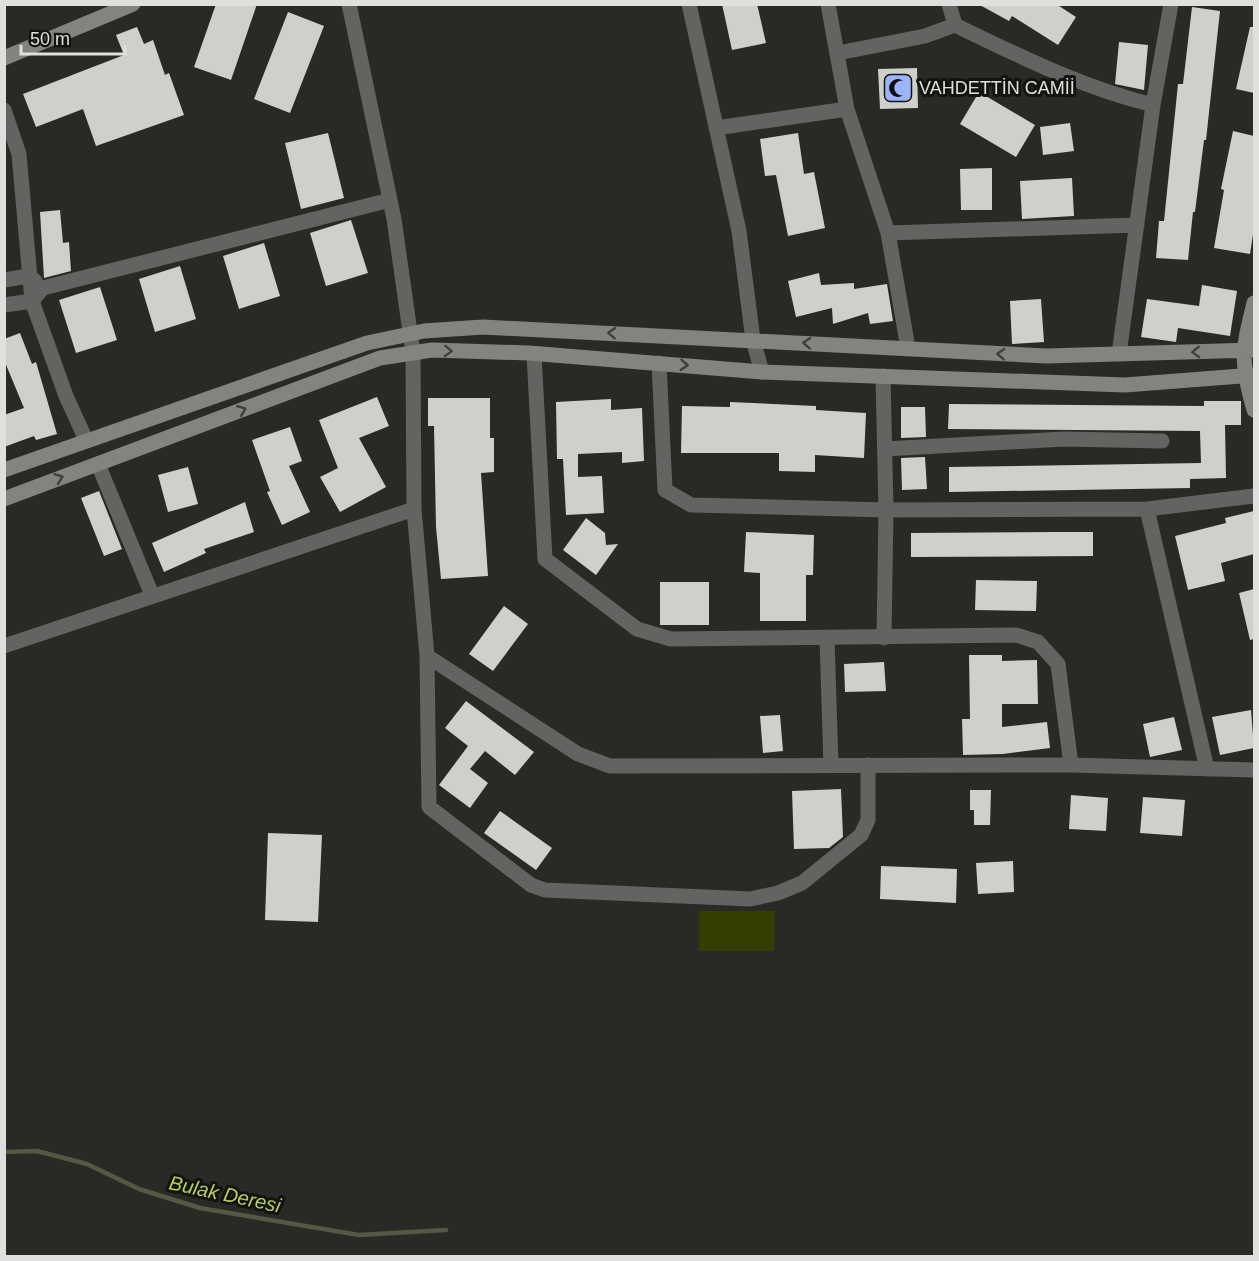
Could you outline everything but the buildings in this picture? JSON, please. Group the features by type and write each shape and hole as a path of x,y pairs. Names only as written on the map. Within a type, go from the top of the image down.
{"street":[{"path":"4,58 133,4"},
{"path":"349,4 390,200 413,353 414,509 427,656 429,807 531,885 545,890 736,900 764,897 784,891 813,876 864,830 868,820 868,765"},
{"path":"689,4 739,231 753,340 762,372"},
{"path":"828,4 847,109 888,233 908,348"},
{"path":"949,4 955,26"},
{"path":"1119,354 1153,105 1171,4"},
{"path":"838,53 925,36 955,26 1035,64 1116,96 1153,105"},
{"path":"716,128 847,109"},
{"path":"4,110 19,154 32,301 66,396 98,464 152,595"},
{"path":"4,305 32,301 43,288 390,200"},
{"path":"888,233 1137,225"},
{"path":"4,280 29,276 43,288"},
{"path":"1254,303 1248,350 1254,410"},
{"path":"4,471 86,440 367,344 411,334 483,327 1047,356 1248,350"},
{"path":"4,499 380,358 432,350 534,354 762,372 1125,385 1250,376"},
{"path":"534,354 545,560 637,629 660,637 681,640 1016,635 1038,642 1058,664 1071,765"},
{"path":"659,363 665,490 691,505 886,510 1147,509 1254,496"},
{"path":"883,376 885,449 883,457 886,510 884,638"},
{"path":"885,449 1064,439 1162,441"},
{"path":"4,646 414,509"},
{"path":"1147,509 1207,769"},
{"path":"827,639 831,765"},
{"path":"427,656 578,754 599,763 621,767 1071,765 1254,770"}],"green space":[{"path":"699,911 775,911 774,951 699,951"}],"waterway":[{"name":"Bulak Deresi","path":"4,1152 37,1151 87,1164 139,1189 200,1208 359,1235 446,1230"}],"place":[{"name":"VAHDETTİN CAMİİ","path":"898,88"}]}
